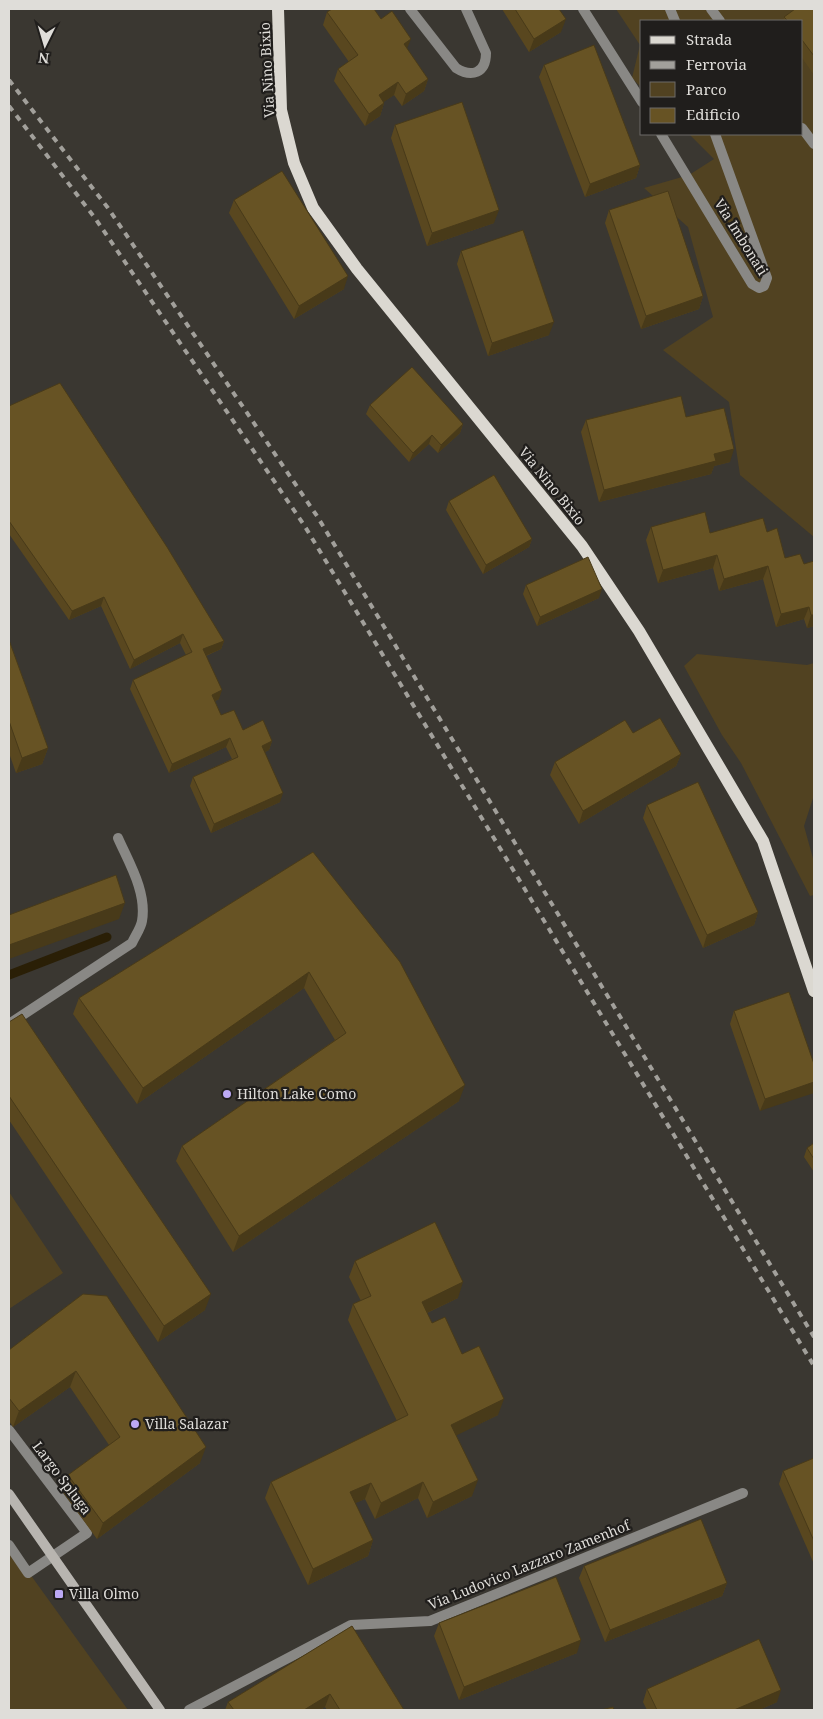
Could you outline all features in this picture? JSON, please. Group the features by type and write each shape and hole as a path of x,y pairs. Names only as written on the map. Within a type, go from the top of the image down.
{"main road":[{"name":"Via Nino Bixio","path":"278,9 282,110 294,164 313,208 357,269 582,546 639,631 763,841 814,991"},
{"path":"9,1494 160,1710"}],"street":[{"path":"410,9 456,68 470,74 483,67 486,53 466,9"},
{"path":"583,9 640,99"},
{"path":"711,9 719,20"},
{"path":"803,129 814,144"},
{"name":"Via Imbonati","path":"662,135 752,284 759,288 764,286 767,278 715,135"},
{"path":"9,1024 132,943 142,922 142,899 118,838"},
{"name":"Largo Spluga","path":"9,1430 87,1533 28,1573 9,1545"},
{"name":"Via Ludovico Lazzaro Zamenhof","path":"189,1710 351,1625 430,1621 743,1493"}],"green space":[{"path":"616,9 814,9 814,537 740,475 729,402 663,350 713,317 688,227 644,188 689,175 714,159 690,135 803,135 803,20 640,20 640,45"},
{"path":"640,45 640,86 632,78"},
{"path":"697,654 807,665 814,663 814,795 804,826 814,862 814,895 810,896 741,763 722,735 684,666"},
{"path":"9,1192 63,1273 9,1309"},
{"path":"9,1545 128,1710 9,1710"}],"building":[{"path":"332,9 374,9 381,19 392,11 411,39 404,44 428,79 406,94 398,82 379,95 384,103 369,114 338,69 358,55 327,12"},
{"path":"515,9 559,9 566,19 534,39"},
{"path":"795,9 814,9 814,56 803,41 803,20 787,20 784,17"},
{"path":"594,45 640,165 590,184 544,65"},
{"path":"462,102 499,210 432,233 395,125"},
{"path":"282,171 348,276 299,306 234,200"},
{"path":"668,191 703,296 646,316 609,210"},
{"path":"523,230 554,322 492,343 461,251"},
{"path":"412,367 463,424 441,445 432,435 413,453 370,405"},
{"path":"60,383 167,547 224,641 203,649 222,690 212,695 221,715 234,710 243,730 263,720 272,741 262,746 283,793 214,824 193,777 238,757 230,738 172,764 133,680 192,652 183,634 134,660 104,597 72,611 9,521 9,406"},
{"path":"681,396 686,417 724,408 734,449 714,454 716,461 604,490 586,420"},
{"path":"494,475 532,539 486,565 449,501"},
{"path":"705,512 710,533 763,518 767,532 777,528 785,558 800,554 804,564 814,561 814,615 811,615 809,607 781,614 768,566 724,579 717,555 663,570 651,527"},
{"path":"588,557 602,589 540,617 526,585"},
{"path":"9,640 48,748 22,758 9,721"},
{"path":"660,718 681,754 583,811 555,762 625,720 633,733"},
{"path":"698,782 758,912 707,935 647,805"},
{"path":"313,852 400,962 465,1085 239,1236 182,1146 346,1033 309,972 143,1088 79,998"},
{"path":"116,875 125,903 9,945 9,915"},
{"path":"789,992 814,1064 814,1082 765,1099 734,1011"},
{"path":"22,1014 211,1294 164,1326 9,1096 9,1022"},
{"path":"814,1143 814,1159 807,1148"},
{"path":"435,1222 463,1282 422,1302 432,1323 445,1317 462,1354 479,1346 504,1399 451,1425 478,1480 433,1502 423,1482 381,1503 371,1483 350,1492 373,1540 313,1569 271,1482 408,1415 353,1304 371,1296 355,1261"},
{"name":"Villa Salazar","path":"83,1294 107,1296 206,1447 103,1523 68,1475 120,1437 76,1371 19,1411 9,1398 9,1350"},
{"path":"814,1458 814,1541 783,1471"},
{"path":"701,1519 727,1583 610,1630 584,1566"},
{"path":"556,1577 581,1640 464,1687 439,1623"},
{"path":"352,1626 404,1710 340,1710 330,1694 304,1710 234,1710 228,1702"},
{"path":"759,1639 781,1690 734,1710 657,1710 647,1689"},
{"path":"613,1707 614,1710 601,1710"}],"waterway":[{"path":"9,975 107,937"}],"railway":[{"path":"9,80 108,208 317,516 814,1337"},
{"path":"9,106 95,218 304,525 814,1366"}],"place":[{"name":"Hilton Lake Como","path":"227,1094"},
{"name":"Villa Salazar","path":"135,1424"},
{"name":"Villa Olmo","path":"59,1594"}]}
